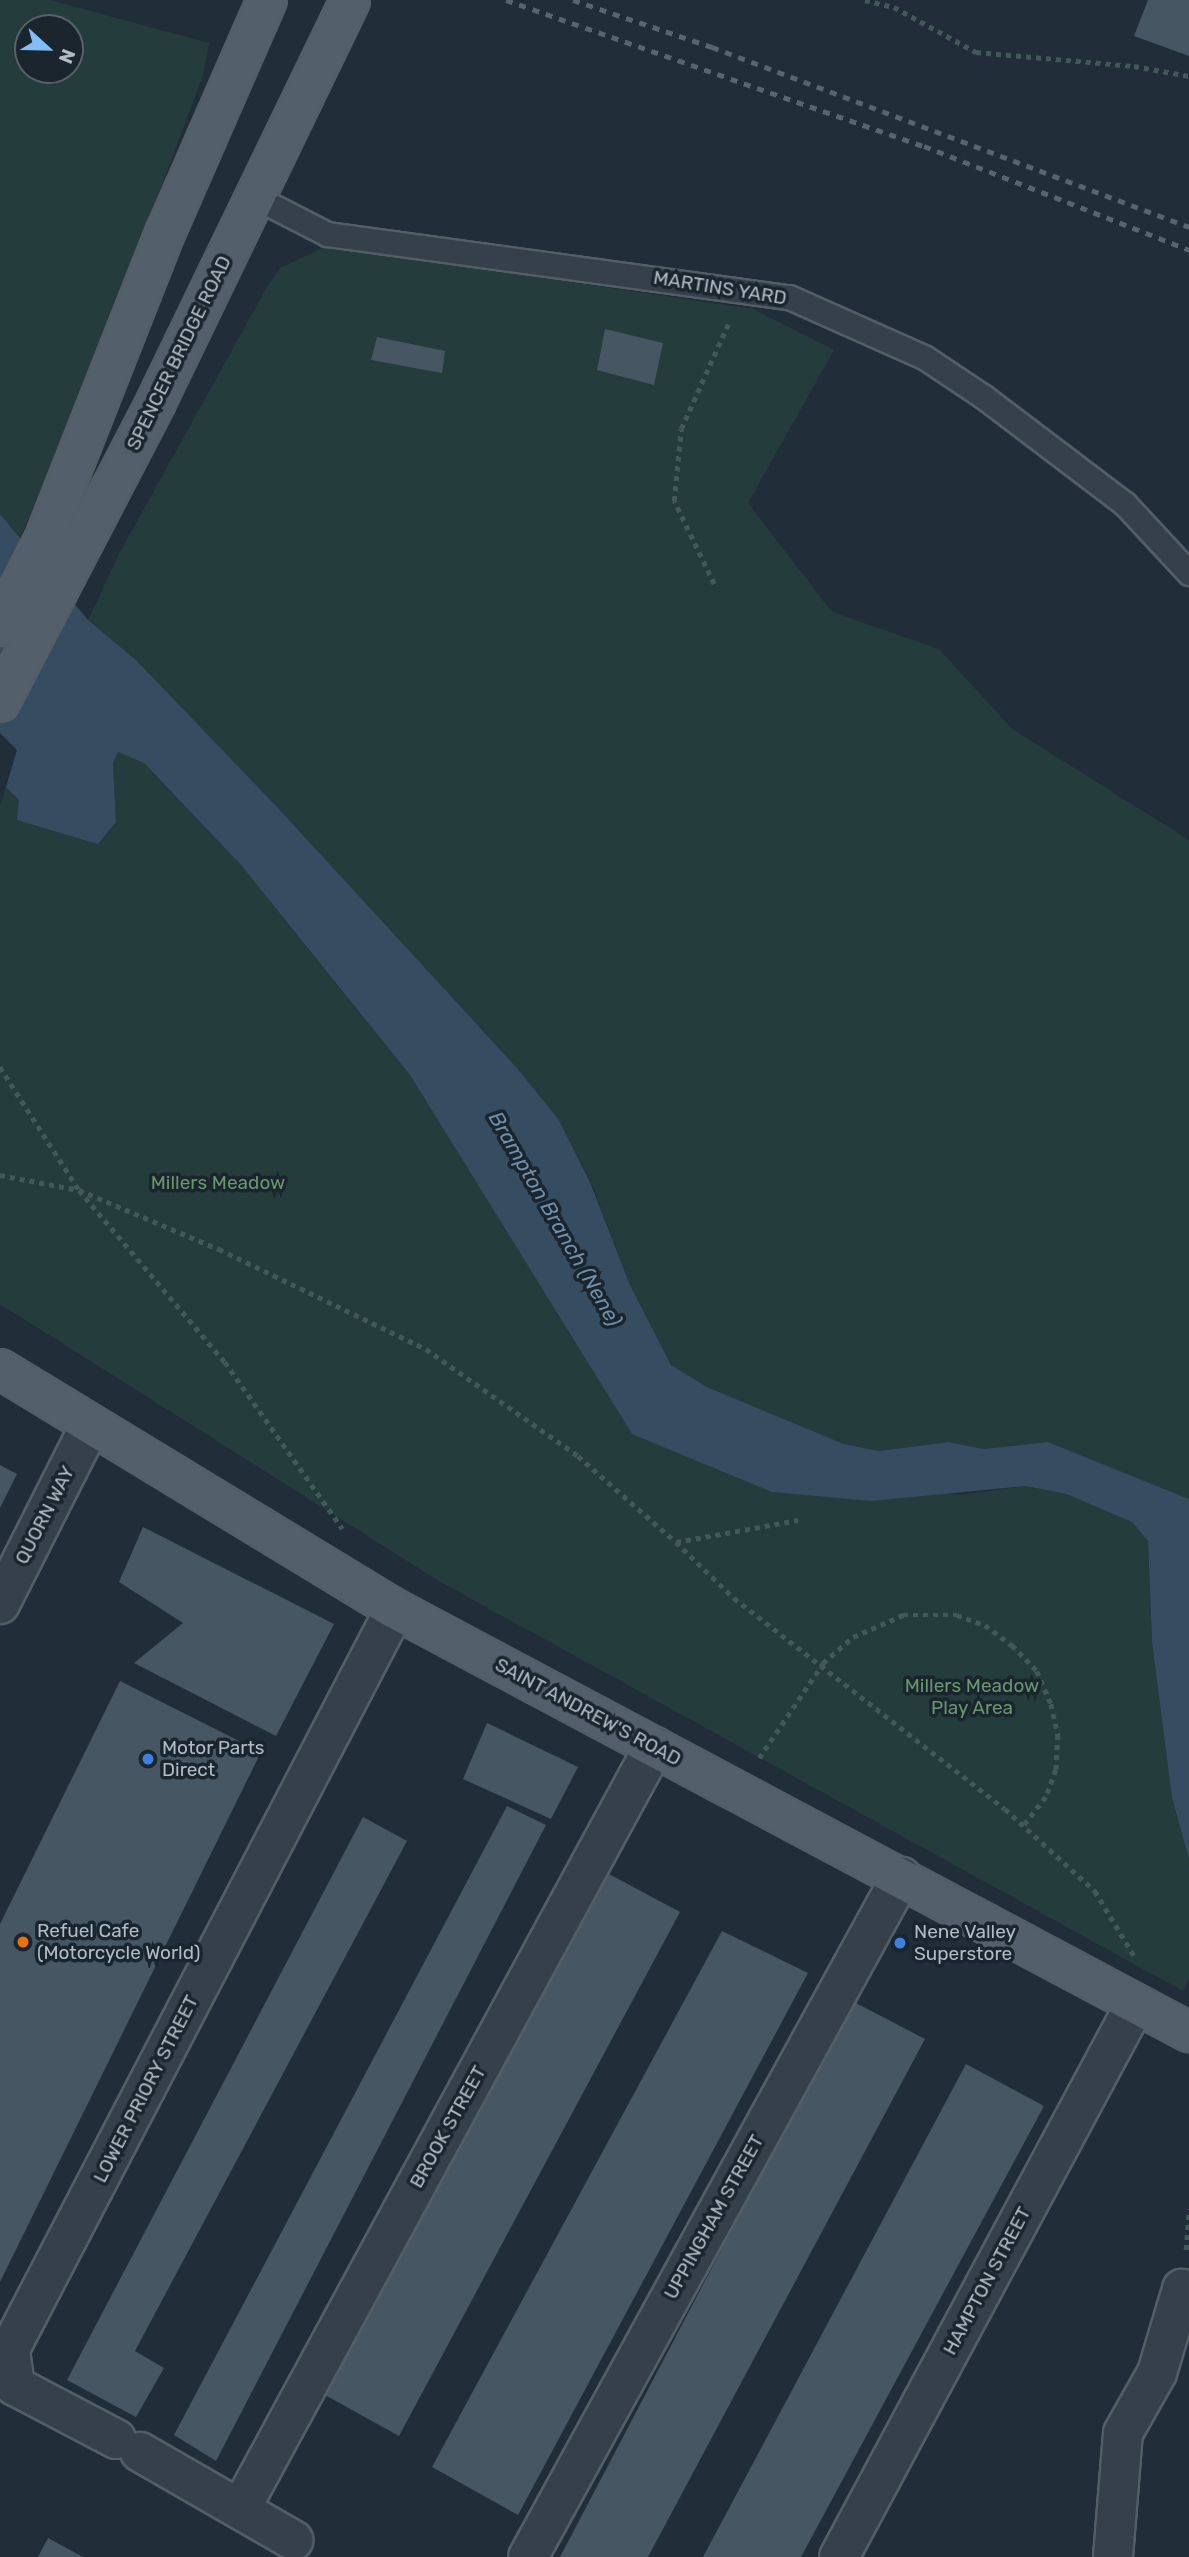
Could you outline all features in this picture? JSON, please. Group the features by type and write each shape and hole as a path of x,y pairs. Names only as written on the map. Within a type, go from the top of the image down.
{"main road":[{"name":"SPENCER BRIDGE ROAD","path":"0,702 61,545 247,41 267,0"},
{"name":"SPENCER BRIDGE ROAD","path":"0,626 61,545 256,197 350,0"},
{"name":"SAINT ANDREW'S ROAD","path":"0,1369 395,1609 901,1877 1161,2019"}],"street":[{"name":"QUORN WAY","path":"0,1604 90,1426"},
{"name":"LOWER PRIORY STREET","path":"242,2506 15,2386 10,2349 395,1609"},
{"name":"BROOK STREET","path":"242,2506 654,1747"},
{"name":"UPPINGHAM STREET","path":"528,2557 901,1877"},
{"name":"HAMPTON STREET","path":"839,2557 1161,2019"},
{"path":"1113,2557 1123,2433 1157,2373 1182,2289 1189,2291"},
{"path":"242,2506 293,2540"}],"lane":[{"name":"MARTINS YARD","path":"256,197 327,234 747,289 789,298 924,357 1073,462 1125,504 1189,573"}],"path":[{"path":"865,0 894,7 976,52 1134,66 1189,76"},
{"path":"714,584 674,501 681,429 713,350 747,289"},
{"path":"0,1067 79,1190 225,1362 344,1531"},
{"path":"0,1175 79,1190 219,1249 426,1349 578,1456 676,1542 734,1598 823,1663 1023,1826 1095,1891 1129,1943 1161,2019"},
{"path":"676,1542 798,1520"},
{"path":"739,1792 823,1663 872,1625 903,1615 957,1615 985,1626 1012,1645 1037,1671 1058,1735 1056,1770 1046,1797 1023,1826"}],"green space":[{"path":"0,0 50,0 209,43 203,75 95,364 20,538 0,514"},
{"path":"327,246 753,309 834,350 748,503 832,612 939,649 1012,729 1189,840 1189,1499 1048,1442 984,1449 948,1442 879,1451 844,1444 707,1387 671,1365 630,1285 591,1182 559,1120 517,1068 136,660 88,620 119,554 267,287 280,268"},
{"name":"Millers Meadow","path":"118,751 144,763 241,865 410,1075 632,1434 959,1495 1026,1486 1066,1494 1132,1522 1148,1541 1152,1642 1172,1798 1189,1859 1189,1980 1183,1991 439,1581 0,1304 0,805 6,787 19,800 116,822 113,763"}],"water":[{"name":"Brampton Branch (Nene)","path":"0,514 88,620 136,660 276,806 517,1068 559,1120 590,1182 630,1285 671,1365 707,1387 844,1444 879,1451 948,1442 984,1449 1048,1442 1189,1499 1189,1859 1172,1798 1152,1642 1148,1541 1132,1522 1066,1494 1026,1486 871,1501 772,1492 632,1434 410,1075 241,865 144,763 118,752 113,763 116,822 98,844 17,820 19,800 6,787 17,750 0,733"}],"building":[{"path":"1148,0 1189,0 1189,56 1134,36"},
{"path":"605,329 663,343 654,385 597,370"},
{"path":"377,337 445,351 442,373 371,360"},
{"path":"0,1465 17,1474 0,1508"},
{"path":"143,1527 334,1624 276,1736 134,1663 183,1623 119,1582"},
{"path":"120,1681 261,1752 0,2282 0,1924"},
{"path":"487,1723 578,1767 551,1819 463,1779"},
{"path":"507,1806 546,1825 216,2461 174,2435"},
{"path":"363,1817 407,1841 135,2351 164,2368 136,2417 67,2380"},
{"path":"609,1874 680,1912 399,2436 325,2395"},
{"path":"722,1931 808,1973 518,2515 432,2467"},
{"path":"852,2001 925,2039 648,2557 560,2557"},
{"path":"966,2064 1044,2106 801,2557 703,2557"},
{"path":"48,2538 83,2557 38,2557"}],"railway":[{"path":"506,0 924,146 1189,250"},
{"path":"573,0 712,47 1189,227"}],"place":[{"name":"Motor Parts Direct","path":"148,1759"},
{"name":"Refuel Cafe (Motorcycle World)","path":"23,1942"},
{"name":"Nene Valley Superstore","path":"900,1943"}],"park label":[{"name":"Millers Meadow Play Area","path":"972,1697"}]}
